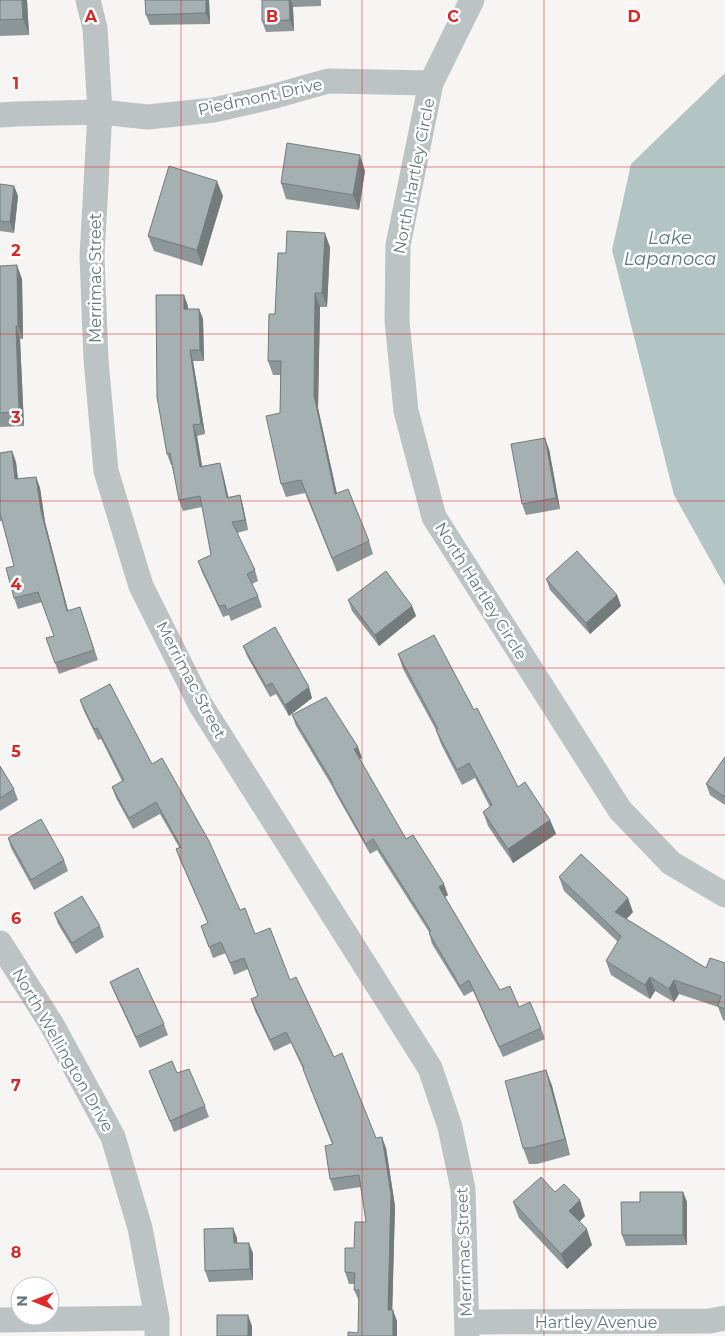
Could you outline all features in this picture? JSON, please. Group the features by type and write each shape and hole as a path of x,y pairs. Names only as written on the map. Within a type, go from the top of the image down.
{"street":[{"name":"Merrimac Street","path":"88,0 95,28 100,112 92,256 96,360 106,471 141,586 200,704 430,1068 450,1127 463,1189 467,1329"},
{"name":"North Hartley Circle","path":"472,0 431,83 398,245 397,321 406,411 434,517 620,810 671,863 725,895"},
{"name":"Piedmont Drive","path":"0,115 100,112 148,117 214,110 328,82 431,83"},
{"name":"North Wellington Drive","path":"0,943 52,1025 113,1137 140,1228 157,1327"},
{"name":"Hartley Avenue","path":"467,1329 710,1321 725,1318"},
{"path":"0,1320 157,1327"}],"water":[{"name":"Lake Lapanoca","path":"725,73 725,586 674,495 612,250 631,164"}],"building":[{"path":"0,0 22,0 23,19 0,20"},
{"path":"145,0 206,0 206,13 146,15"},
{"path":"262,0 289,0 290,20 262,21"},
{"path":"287,143 360,155 353,195 281,183"},
{"path":"169,166 217,181 197,250 148,236"},
{"path":"0,184 14,186 10,222 0,221"},
{"path":"287,231 325,233 322,293 315,293 314,395 335,494 348,489 369,541 332,558 301,480 281,484 266,416 280,413 281,361 268,361 269,314 275,314 278,253 286,253"},
{"path":"17,265 18,326 16,326 19,412 0,413 0,266"},
{"path":"156,295 184,295 184,309 199,309 200,350 190,350 201,424 193,425 200,467 220,463 227,498 240,495 245,520 232,522 255,570 247,574 258,596 227,610 225,605 219,606 198,561 211,555 200,496 179,500 170,453 167,454 157,397"},
{"path":"545,438 556,498 522,504 511,444"},
{"path":"12,451 15,479 36,477 41,511 67,611 80,607 94,650 55,663 46,638 54,636 38,592 14,598 6,568 14,566 0,513 0,453"},
{"path":"577,551 617,595 586,623 546,579"},
{"path":"386,571 412,606 375,635 348,600"},
{"path":"275,627 309,687 285,705 272,683 266,686 243,646"},
{"path":"434,635 474,710 477,708 518,787 525,782 550,820 508,849 483,812 492,805 469,763 457,770 436,730 438,729 398,654"},
{"path":"110,684 152,764 162,758 209,841 240,910 245,908 255,934 270,928 290,980 296,977 334,1057 342,1053 376,1138 382,1137 391,1194 388,1310 393,1310 393,1336 348,1336 348,1332 358,1333 359,1290 354,1290 355,1273 345,1272 345,1248 354,1248 355,1222 366,1222 359,1175 330,1179 325,1146 333,1144 304,1068 286,1032 270,1040 251,999 258,996 244,958 230,963 221,942 209,947 201,926 208,923 176,849 181,847 156,802 129,818 112,787 124,780 97,728 94,729 80,700"},
{"path":"326,697 358,747 354,749 406,839 413,835 444,884 439,887 500,990 510,986 519,1007 530,1002 541,1028 499,1047 469,980 460,986 429,933 431,931 373,839 366,844 333,783 292,715"},
{"path":"725,757 725,797 706,784"},
{"path":"0,766 14,789 0,798"},
{"path":"41,819 64,860 31,880 8,838"},
{"path":"581,854 628,898 615,912 706,968 710,958 725,963 725,1009 718,1006 721,996 674,980 669,989 650,977 645,985 606,961 621,936 559,877"},
{"path":"82,896 100,926 72,943 54,913"},
{"path":"138,968 164,1024 136,1037 110,982"},
{"path":"172,1061 177,1073 189,1069 205,1106 170,1121 149,1071"},
{"path":"546,1070 565,1139 531,1148 523,1148 505,1081"},
{"path":"541,1177 555,1192 564,1184 580,1200 569,1211 587,1229 561,1254 513,1202"},
{"path":"640,1192 683,1192 683,1235 622,1235 621,1202 640,1202"},
{"path":"233,1228 234,1243 249,1243 250,1269 205,1271 204,1229"},
{"path":"217,1315 248,1315 248,1336 217,1336"}]}
